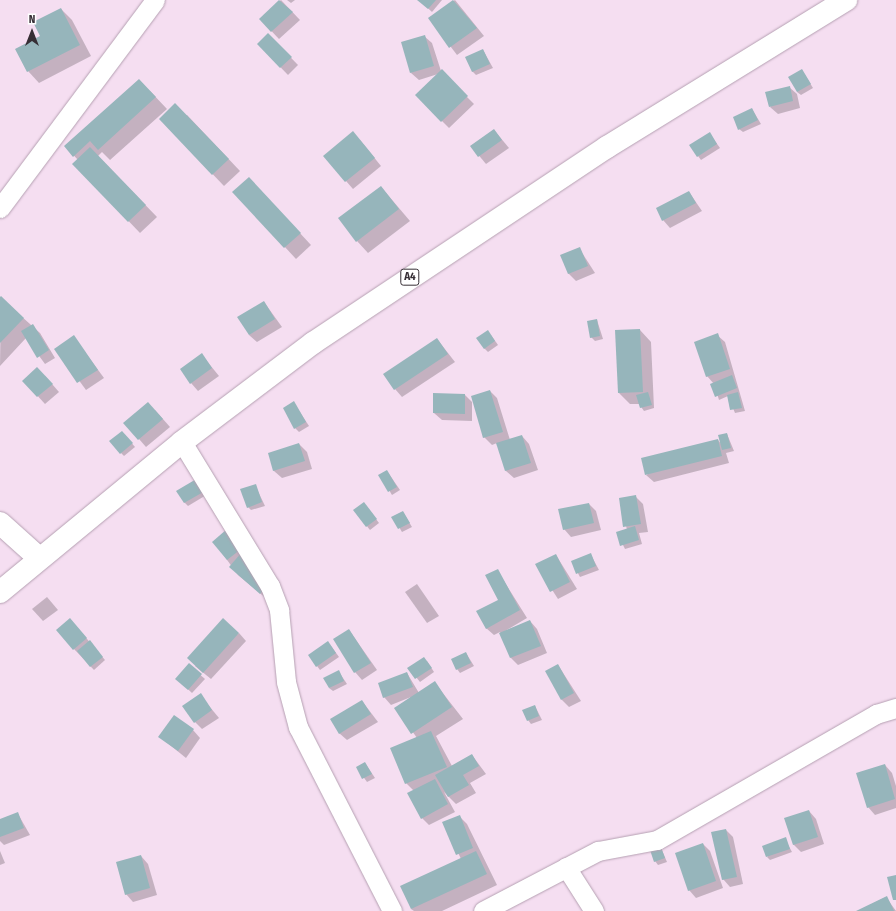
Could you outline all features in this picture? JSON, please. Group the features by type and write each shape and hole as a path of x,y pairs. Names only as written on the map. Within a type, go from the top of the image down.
{"main road":[{"name":"A4","path":"0,592 39,558 182,442 313,343 459,244 613,143 846,0"},
{"path":"0,522 39,558"}],"street":[{"path":"0,208 155,0"},
{"path":"182,442 270,586 279,610 286,682 298,727 392,911"},
{"path":"483,911 598,851 657,840 876,714 896,708"},
{"path":"566,867 594,911"}],"building":[{"path":"279,0 293,12 271,32 259,19"},
{"path":"417,0 436,0 428,9"},
{"path":"453,0 477,28 449,48 428,18"},
{"path":"61,8 80,45 27,72 15,49 40,36 33,22"},
{"path":"268,33 292,57 280,68 257,44"},
{"path":"425,35 434,66 410,73 401,42"},
{"path":"483,49 490,64 472,72 465,57"},
{"path":"442,69 468,96 441,122 415,95"},
{"path":"802,69 811,84 797,92 788,77"},
{"path":"139,79 156,97 98,150 90,141 73,157 64,146"},
{"path":"790,86 793,101 769,107 765,92"},
{"path":"175,103 229,159 212,175 159,119"},
{"path":"752,108 758,120 738,130 733,117"},
{"path":"494,129 502,140 478,157 470,146"},
{"path":"353,131 375,158 345,182 323,156"},
{"path":"710,132 717,144 697,157 689,145"},
{"path":"90,147 146,205 128,222 72,164"},
{"path":"249,177 301,233 284,248 232,192"},
{"path":"381,186 399,209 356,242 338,218"},
{"path":"689,191 696,203 662,221 656,208"},
{"path":"580,247 588,266 568,274 560,255"},
{"path":"1,296 24,318 0,343 0,297"},
{"path":"264,301 275,319 249,335 237,317"},
{"path":"597,319 600,336 590,338 587,321"},
{"path":"33,324 49,350 37,358 21,331"},
{"path":"640,329 643,392 618,393 615,330"},
{"path":"488,330 495,341 484,349 476,338"},
{"path":"718,333 730,369 706,377 694,342"},
{"path":"74,335 98,370 77,383 54,349"},
{"path":"437,338 448,354 394,390 383,374"},
{"path":"202,353 212,368 190,384 180,369"},
{"path":"37,367 53,384 37,397 22,381"},
{"path":"732,375 737,388 715,397 710,384"},
{"path":"490,390 503,432 483,438 471,396"},
{"path":"648,392 652,405 640,408 636,395"},
{"path":"738,392 742,408 730,410 727,395"},
{"path":"433,393 465,394 465,414 433,413"},
{"path":"294,401 306,422 294,429 283,408"},
{"path":"148,402 163,419 138,440 123,423"},
{"path":"122,431 133,443 120,454 109,441"},
{"path":"727,433 731,448 722,450 718,435"},
{"path":"522,435 531,463 505,471 496,443"},
{"path":"718,439 722,456 645,475 641,458"},
{"path":"299,443 305,461 273,471 268,453"},
{"path":"387,470 397,487 388,492 378,475"},
{"path":"198,478 205,491 184,503 176,491"},
{"path":"256,484 262,502 247,508 240,489"},
{"path":"636,495 641,524 623,527 619,498"},
{"path":"364,502 377,519 366,527 353,510"},
{"path":"589,503 594,523 563,530 558,509"},
{"path":"403,511 410,523 398,529 391,517"},
{"path":"234,523 250,542 227,560 212,542"},
{"path":"635,526 639,540 620,546 616,532"},
{"path":"242,552 273,579 260,594 229,567"},
{"path":"591,553 596,566 576,574 571,561"},
{"path":"556,554 570,582 550,592 535,564"},
{"path":"498,569 520,610 486,629 476,611 498,600 485,575"},
{"path":"70,618 87,638 73,650 56,630"},
{"path":"223,618 239,633 203,673 187,658"},
{"path":"530,620 541,646 510,658 499,633"},
{"path":"349,629 371,663 354,673 333,639"},
{"path":"90,640 103,657 90,667 77,651"},
{"path":"328,641 336,653 316,667 308,655"},
{"path":"466,652 471,663 456,670 451,659"},
{"path":"424,657 432,668 415,679 407,668"},
{"path":"189,663 202,674 188,690 175,679"},
{"path":"558,664 574,693 561,700 545,671"},
{"path":"339,670 344,681 329,688 323,678"},
{"path":"407,672 413,687 383,698 378,683"},
{"path":"435,681 452,707 411,734 394,708"},
{"path":"201,693 212,710 194,723 182,706"},
{"path":"362,700 371,714 339,734 330,719"},
{"path":"535,705 539,716 527,721 522,710"},
{"path":"174,715 194,729 178,751 158,737"},
{"path":"431,731 447,767 405,784 390,748"},
{"path":"472,754 479,766 463,775 469,785 448,797 435,775"},
{"path":"365,762 372,774 362,779 356,767"},
{"path":"885,764 895,799 867,808 856,773"},
{"path":"435,779 448,804 421,819 407,793"},
{"path":"809,810 818,837 793,845 784,818"},
{"path":"18,812 24,828 0,837 0,819"},
{"path":"460,815 473,848 456,855 442,822"},
{"path":"726,829 737,877 722,880 711,832"},
{"path":"786,837 790,849 766,857 762,846"},
{"path":"703,843 716,881 688,891 675,853"},
{"path":"661,847 665,858 654,862 650,850"},
{"path":"476,851 487,874 411,909 400,886"},
{"path":"141,855 150,888 125,895 116,862"},
{"path":"896,875 896,900 893,900 887,877"},
{"path":"887,896 894,911 856,911"}]}
